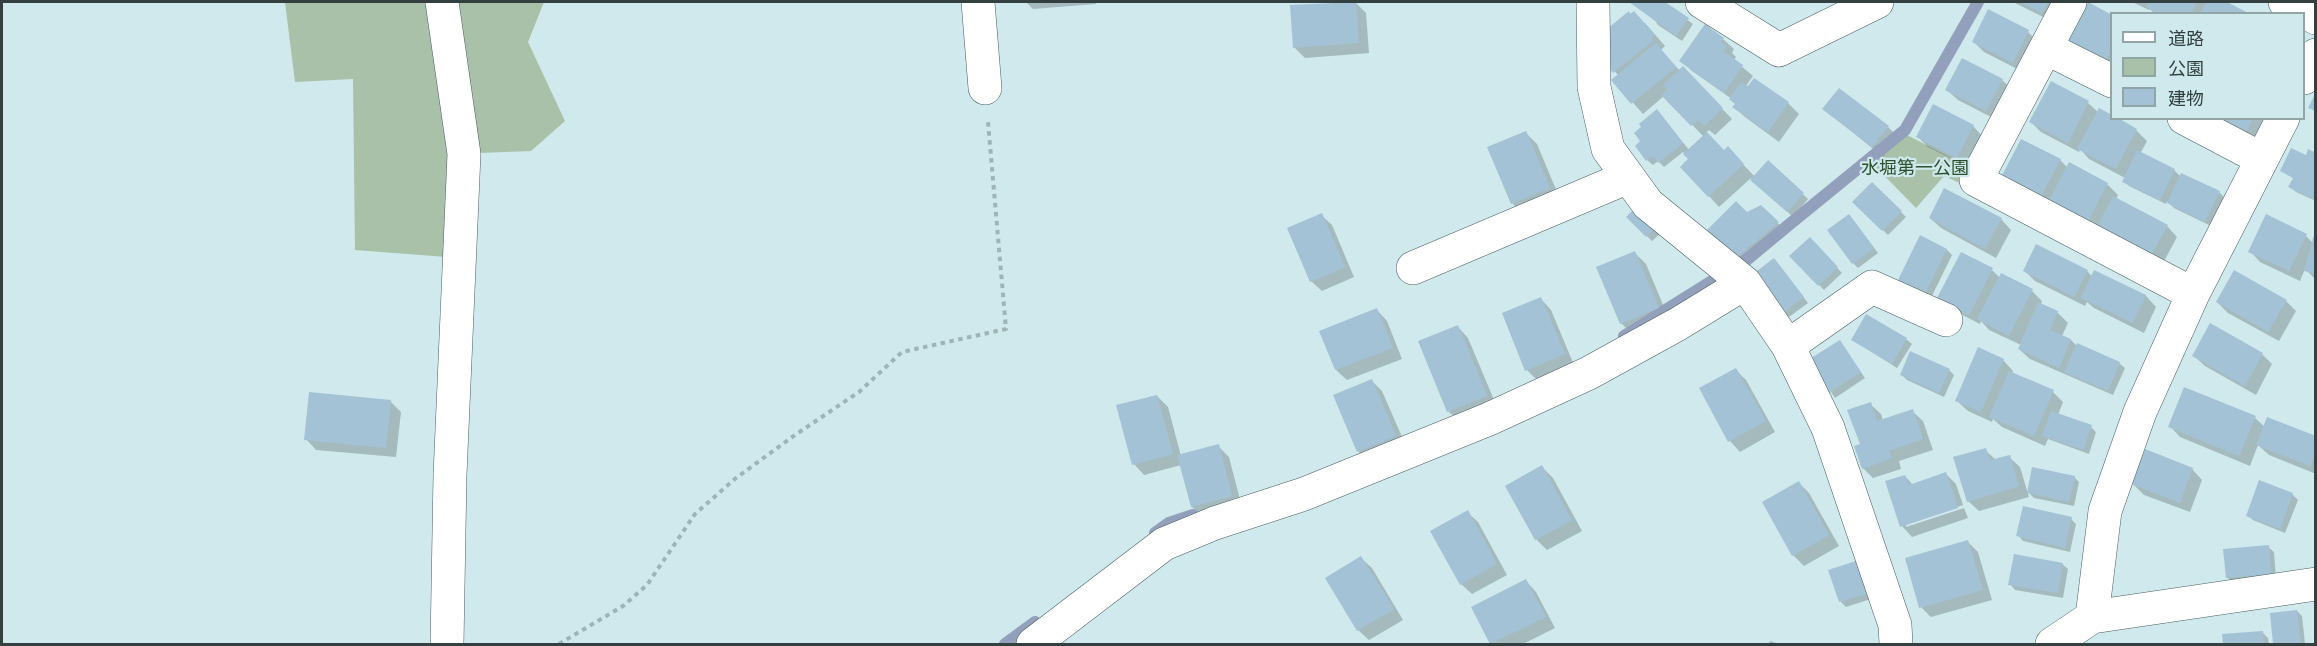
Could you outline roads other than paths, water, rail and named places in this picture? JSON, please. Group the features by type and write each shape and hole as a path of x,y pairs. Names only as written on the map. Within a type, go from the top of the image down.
{"street":[{"path":"442,2 464,154 450,475 447,645"},
{"path":"978,2 985,88"},
{"path":"1593,2 1594,87 1608,149 1648,204 1745,283 1788,346 1828,428 1895,624 1896,645"},
{"path":"1702,2 1779,50 1877,2"},
{"path":"2070,2 1976,180 2193,294"},
{"path":"2285,2 2304,12"},
{"path":"2046,48 2110,80"},
{"path":"2305,76 2316,55"},
{"path":"2188,120 2262,159"},
{"path":"2092,617 2105,511 2139,412 2193,294 2282,120"},
{"path":"1413,268 1628,177"},
{"path":"1033,645 1164,544 1215,523 1304,494 1489,419 1589,372 1678,324 1745,283"},
{"path":"1788,346 1872,287 1946,320"},
{"path":"2052,645 2092,617 2316,584"}],"waterway":[{"path":"1624,336 1747,259 1905,130 1978,2"},
{"path":"1155,533 1169,523 1193,515"},
{"path":"1005,644 1035,622"}],"park label":[{"name":"水堀第一公園","path":"1915,169"}]}
